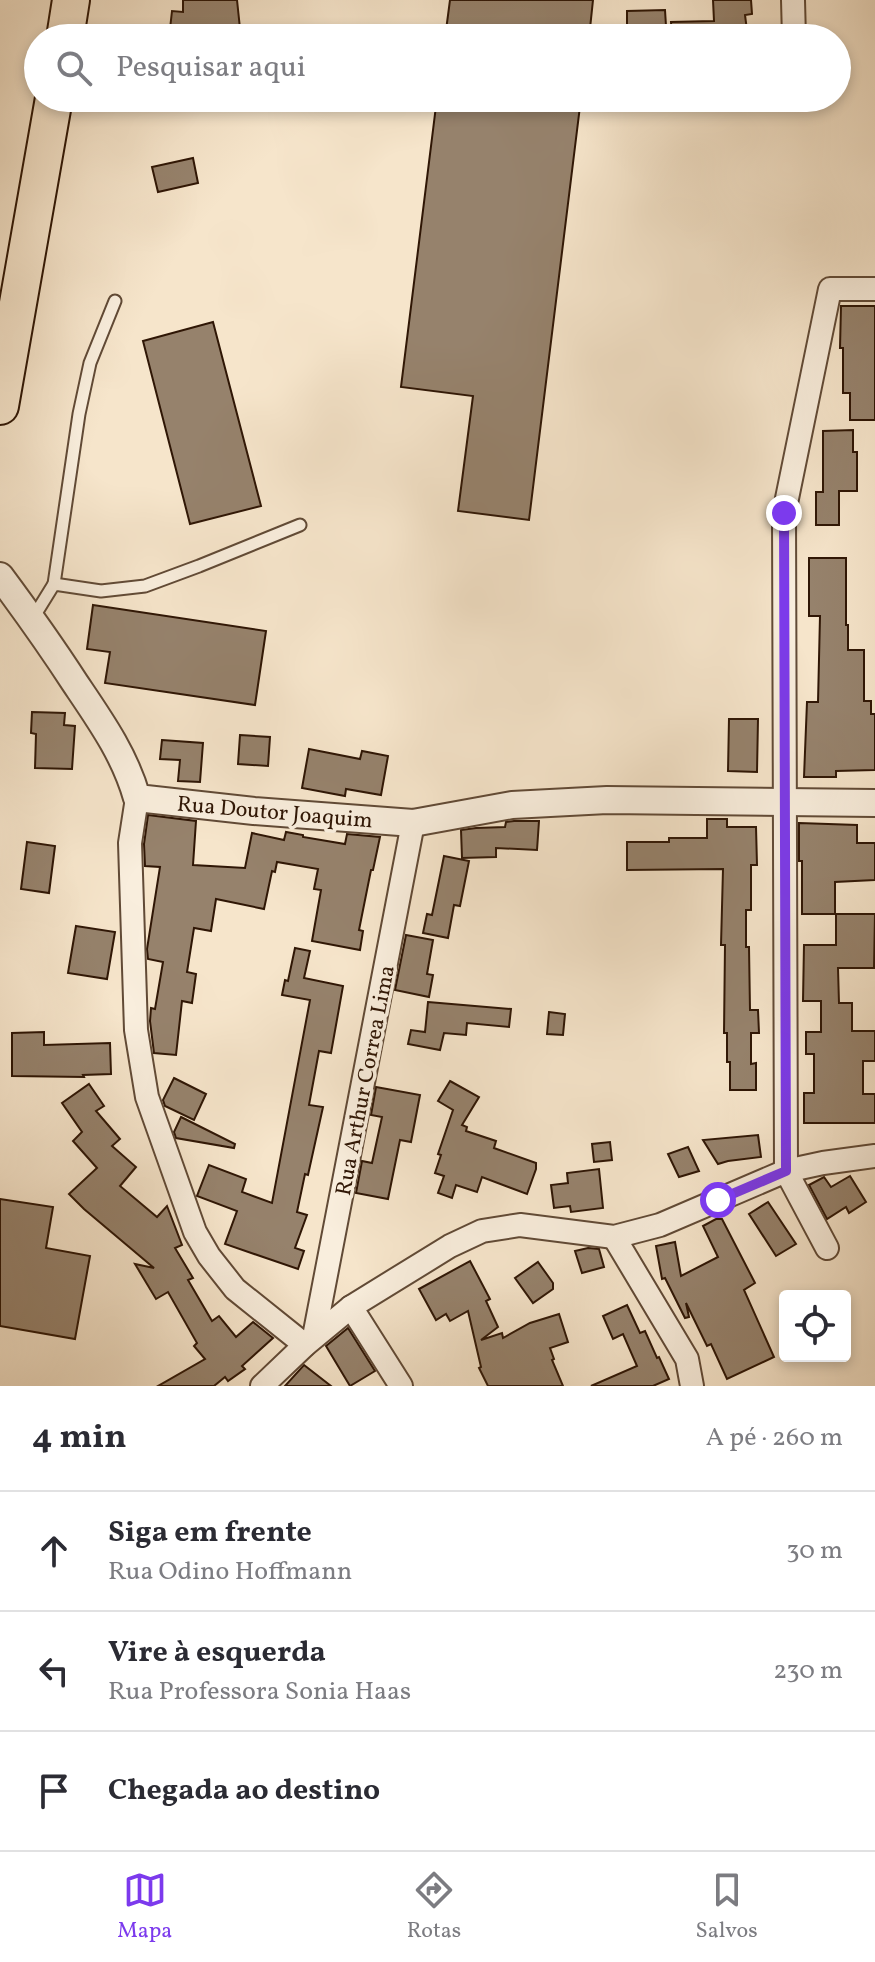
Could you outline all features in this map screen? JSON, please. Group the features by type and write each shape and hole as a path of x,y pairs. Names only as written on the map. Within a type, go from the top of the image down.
{"highway":[{"path":"67,24 71,0"},
{"path":"0,406 52,112"}],"street":[{"path":"793,0 794,24"},
{"path":"827,1248 786,1171 784,513 830,289 875,289"},
{"path":"0,576 108,731 130,772 137,798 130,843 138,1045 147,1097 195,1232 235,1289 309,1341"},
{"name":"Rua Doutor Joaquim","path":"137,798 413,823 512,805 607,800 875,803"},
{"name":"Rua Arthur Correa Lima","path":"309,1341 413,823"},
{"path":"262,1386 309,1341 351,1307 450,1246 482,1231 520,1225 614,1237 660,1225 786,1171 875,1156"},
{"path":"614,1237 687,1359 692,1386"},
{"path":"351,1307 401,1386"}],"lane":[{"path":"32,619 54,584 79,414 90,363 115,301"},
{"path":"54,584 101,591 145,586 300,525"}],"building":[{"path":"183,0 237,0 240,24 171,24 172,11 183,12"},
{"path":"450,0 593,0 590,24 447,24"},
{"path":"713,0 751,0 752,14 745,15 746,24 671,22 714,21"},
{"path":"665,10 666,24 627,24 627,11"},
{"path":"435,112 579,112 529,520 458,511 473,396 401,387"},
{"path":"193,158 198,183 158,192 152,167"},
{"path":"841,306 875,306 875,420 850,420 850,393 843,393"},
{"path":"213,322 261,506 190,524 143,341"},
{"path":"853,430 853,452 857,452 857,491 839,491 839,525 816,525 816,492 823,492 823,431"},
{"path":"809,558 846,558 848,650 864,650 864,701 871,701 871,714 875,714 875,770 836,771 836,777 804,777 807,702 818,702 820,616 809,616"},
{"path":"93,605 266,631 255,705 105,683 110,652 87,649"},
{"path":"32,712 65,713 64,725 75,726 72,769 35,768 36,734 31,733"},
{"path":"729,719 758,719 757,772 728,771"},
{"path":"240,735 270,737 268,766 238,764"},
{"path":"162,740 203,743 200,782 178,781 180,760 160,759"},
{"path":"309,749 360,759 362,751 388,756 381,795 346,789 345,796 302,788"},
{"path":"148,815 196,821 193,865 245,868 252,833 284,840 286,832 345,844 347,834 380,837 359,930 363,931 360,950 312,941 321,890 314,889 318,869 277,862 275,872 272,871 264,909 216,899 211,931 194,928 187,972 196,974 192,1003 182,1001 176,1055 154,1053 151,1008 155,1009 163,962 148,959 160,867 145,866"},
{"path":"707,819 727,819 727,827 756,827 757,865 751,865 751,910 746,910 746,947 749,947 750,1010 758,1010 759,1033 751,1033 751,1064 756,1063 756,1090 730,1090 727,1033 724,1033 725,945 721,945 723,869 627,870 627,842 707,838"},
{"path":"539,821 537,850 496,848 496,857 462,858 461,830 505,827 506,822"},
{"path":"799,823 857,825 857,843 875,843 875,880 835,882 835,914 802,914"},
{"path":"27,842 55,846 49,893 21,889"},
{"path":"444,856 469,861 460,906 454,905 448,938 423,933 427,914 432,915"},
{"path":"836,914 875,914 874,968 838,968 839,1003 852,1003 852,1031 875,1031 875,1061 863,1061 863,1094 875,1094 875,1123 804,1123 804,1093 814,1093 814,1054 806,1054 806,1032 821,1032 821,1001 803,1001 804,945 836,945"},
{"path":"76,926 115,932 107,979 68,973"},
{"path":"406,935 433,940 427,974 433,975 429,997 395,990"},
{"path":"295,948 310,951 304,978 343,986 331,1053 319,1051 309,1105 323,1107 297,1212 307,1215 295,1248 304,1251 298,1269 225,1244 237,1211 197,1196 209,1165 246,1179 242,1192 272,1203 310,1000 282,995"},
{"path":"428,1002 511,1009 509,1027 467,1023 466,1035 444,1033 440,1050 408,1044 411,1030 425,1032"},
{"path":"549,1012 565,1014 563,1035 547,1034"},
{"path":"44,1032 44,1045 110,1043 111,1074 84,1077 12,1076 12,1033"},
{"path":"174,1078 206,1094 194,1120 165,1106 163,1100"},
{"path":"450,1081 479,1097 462,1125 467,1127 466,1131 496,1141 494,1148 536,1163 527,1194 482,1177 477,1192 456,1185 452,1198 438,1193 444,1176 435,1173 441,1155 438,1154 453,1110 438,1101"},
{"path":"89,1084 104,1106 96,1111 120,1139 112,1146 136,1167 120,1186 157,1217 167,1206 182,1245 175,1248 193,1278 188,1280 212,1321 219,1316 236,1337 253,1322 273,1338 242,1366 245,1369 228,1381 225,1377 214,1386 158,1386 205,1359 194,1346 197,1343 168,1292 156,1299 135,1264 154,1268 69,1194 97,1168 73,1141 82,1132 62,1103"},
{"path":"376,1087 420,1095 411,1142 400,1140 388,1199 356,1193 362,1161 372,1163 382,1117 371,1115"},
{"path":"181,1117 235,1144 234,1148 176,1138 174,1132"},
{"path":"758,1135 761,1157 718,1164 703,1140"},
{"path":"610,1142 612,1160 594,1162 592,1144"},
{"path":"688,1147 699,1171 679,1177 668,1154"},
{"path":"599,1169 603,1208 571,1212 570,1206 554,1208 551,1185 568,1183 567,1173"},
{"path":"850,1176 866,1202 849,1213 846,1207 827,1219 809,1185 824,1177 831,1187"},
{"path":"0,1199 53,1207 46,1248 90,1256 75,1339 0,1326"},
{"path":"768,1202 796,1244 776,1256 749,1214"},
{"path":"722,1219 755,1283 744,1290 774,1357 727,1379 711,1344 707,1346 686,1303 689,1317 685,1318 665,1278 662,1279 656,1246 675,1242 681,1276 718,1257 703,1226"},
{"path":"599,1249 604,1267 582,1273 575,1251"},
{"path":"470,1261 490,1299 486,1301 498,1327 481,1340 502,1333 503,1338 530,1323 559,1314 568,1342 550,1348 563,1386 488,1386 479,1368 468,1311 450,1321 446,1314 436,1320 419,1289"},
{"path":"538,1262 553,1283 553,1289 533,1303 515,1278"},
{"path":"627,1305 640,1333 645,1331 669,1379 653,1386 591,1386 637,1366 623,1334 613,1339 603,1316"},
{"path":"348,1328 375,1371 350,1386 326,1346"},
{"path":"304,1365 331,1386 285,1386"}],"route":[{"path":"718,1200 786,1171 784,513"}]}
